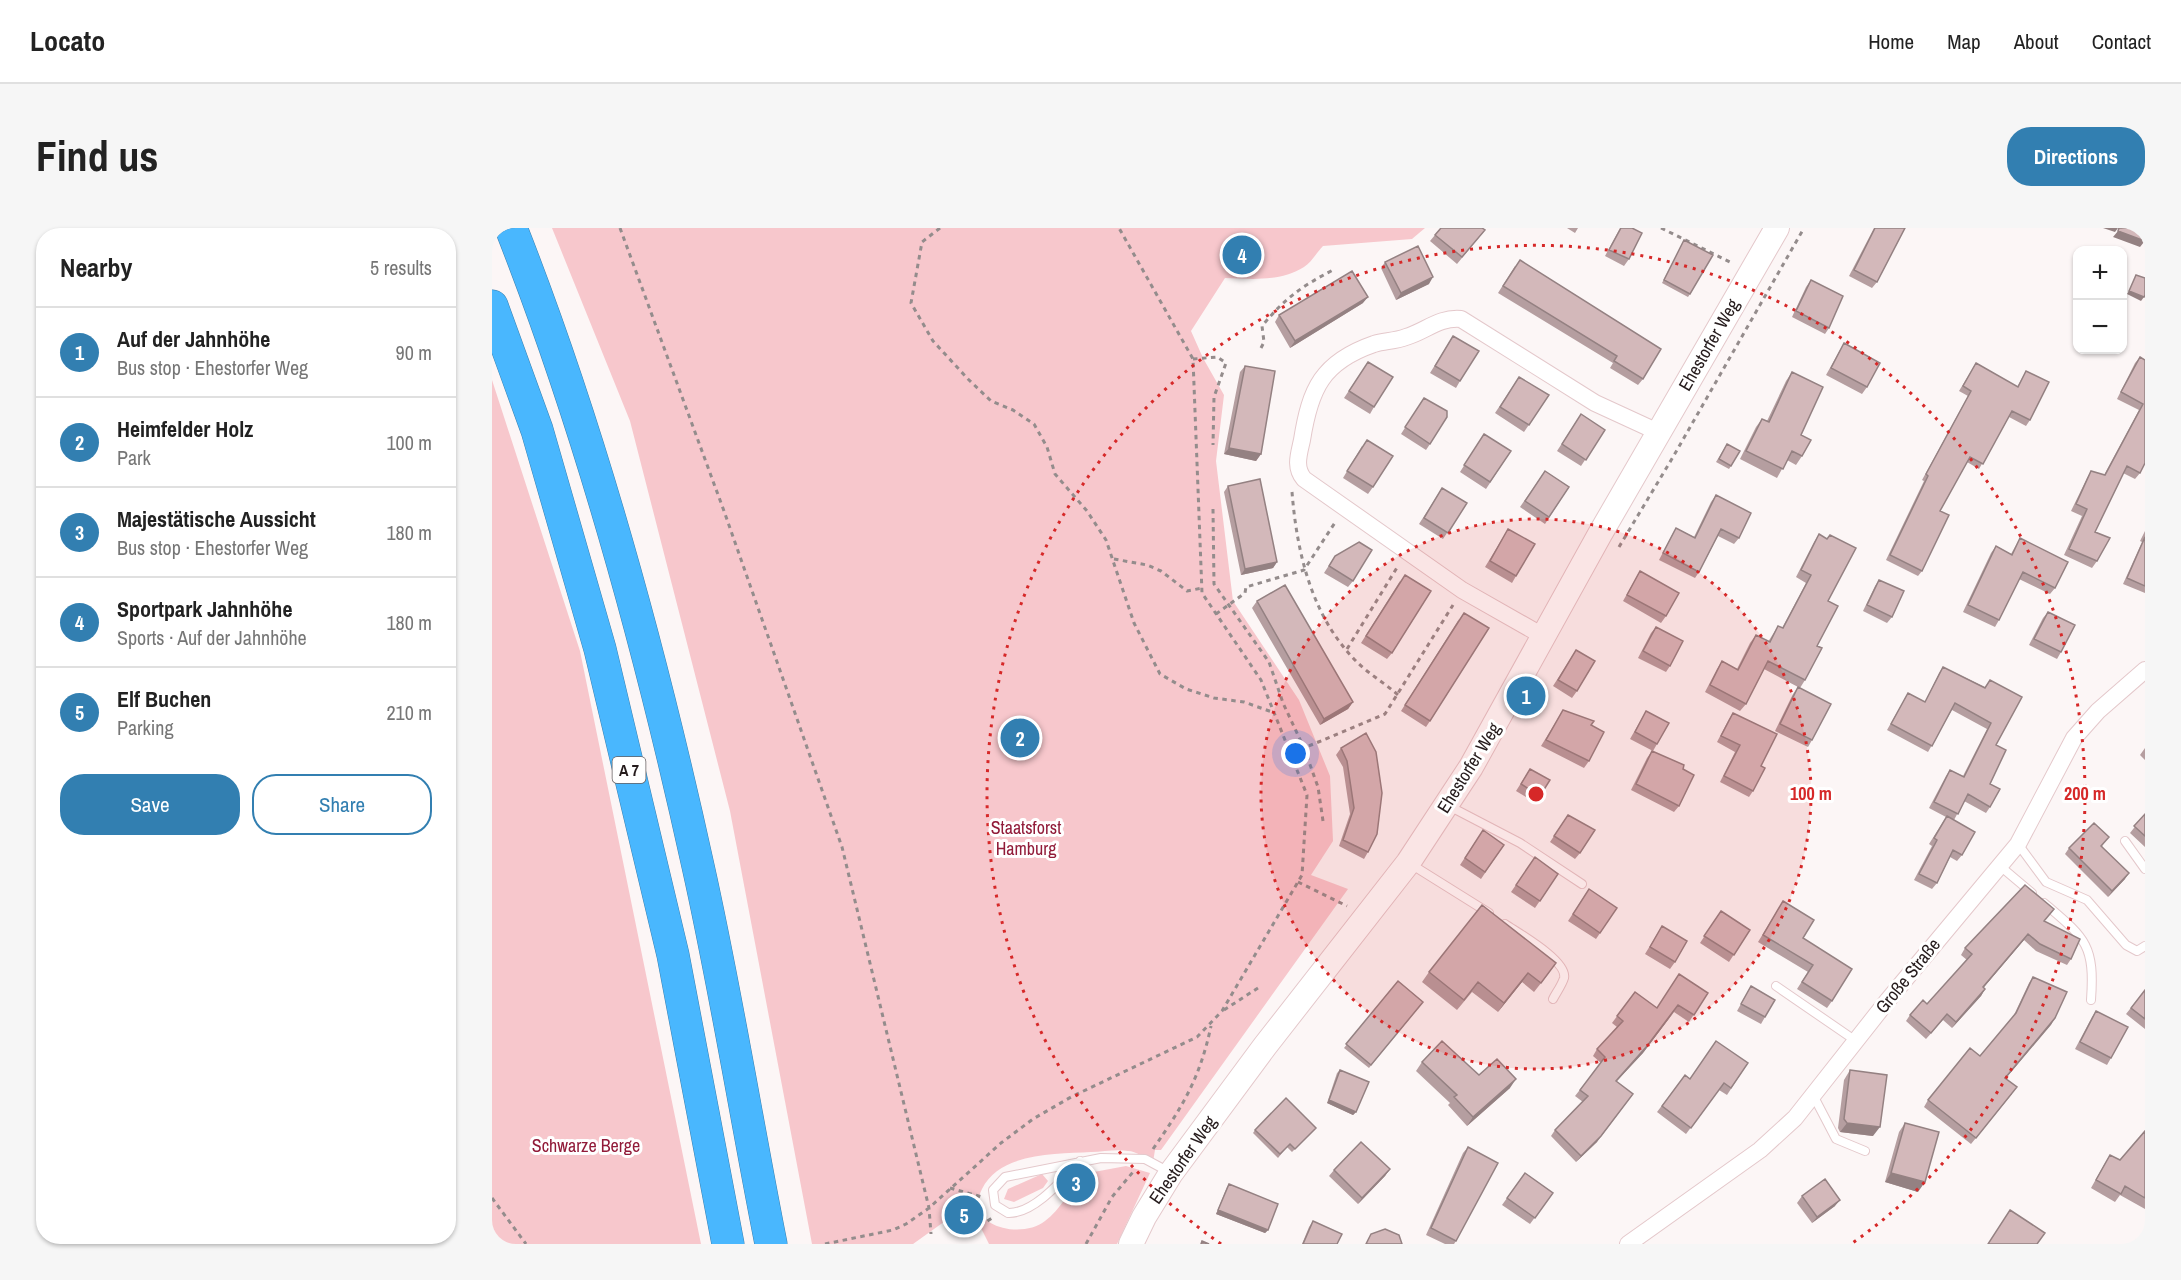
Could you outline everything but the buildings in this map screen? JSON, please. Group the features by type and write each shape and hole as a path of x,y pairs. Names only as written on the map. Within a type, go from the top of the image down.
{"highway":[{"name":"A 7","path":"511,228 584,435 642,635 698,866 771,1244"},
{"name":"A 7","path":"492,306 537,430 600,649 673,955 728,1244"}],"main road":[{"name":"Ehestorfer Weg","path":"1131,1244 1171,1173 1265,1046 1408,863 1489,738 1543,636 1658,432 1777,228"}],"street":[{"path":"1543,636 1462,590 1344,509 1299,473 1298,465 1309,400 1329,371 1352,353 1377,343 1406,337 1449,318 1461,319 1595,403 1658,432"},
{"name":"Große Straße","path":"1628,1244 1760,1150 1795,1118 2018,844 2074,738 2104,704 2145,670"}],"lane":[{"path":"1447,804 1520,843 1582,885"},
{"path":"2125,841 2145,869"},
{"path":"2018,844 2046,882 2087,900 2126,945 2137,951 2145,946"},
{"path":"1408,863 1545,951 1562,968 1564,976 1553,999"},
{"path":"2000,866 2072,927 2087,944 2093,970 2091,1000"},
{"path":"1776,986 1856,1041"},
{"path":"1813,1095 1836,1139 1865,1151"},
{"path":"1080,1161 1054,1189 1021,1211 1014,1214 1003,1212 993,1200 995,1185 1005,1177 1080,1161 1114,1157 1145,1160 1171,1173"}],"path":[{"path":"620,228 724,511 842,847 929,1208 931,1234"},
{"path":"940,228 922,242 910,303 933,341 968,379 991,401 1013,410 1034,424 1047,447 1055,474 1087,511 1106,540 1134,623 1160,674 1186,689 1214,698 1244,702 1275,713"},
{"path":"825,1244 865,1237 899,1227 929,1208 1001,1143 1033,1119 1071,1097 1197,1037 1222,1011 1302,875 1307,795 1261,680 1216,614 1202,588 1193,359 1119,228"},
{"path":"1661,228 1734,264"},
{"path":"1622,544 1804,228"},
{"path":"1261,348 1264,342 1262,326 1277,308 1290,295 1333,270"},
{"path":"1193,359 1218,357 1226,363 1214,397 1213,445"},
{"path":"1299,473 1293,479 1292,492 1304,570 1321,609 1357,662 1398,695"},
{"path":"1214,509 1214,584 1269,662 1283,703 1304,748 1318,787 1323,821"},
{"path":"1216,614 1245,593 1246,587 1304,570 1344,509"},
{"path":"1114,559 1161,571 1187,591 1202,588"},
{"path":"1347,649 1397,568"},
{"path":"1304,748 1385,714 1453,605"},
{"path":"1298,882 1348,907"},
{"path":"1222,1011 1260,986"},
{"path":"1086,1244 1112,1197 1145,1160 1189,1095 1204,1059 1211,1024"},
{"path":"950,1188 993,1200"},
{"path":"492,1196 526,1244"}],"green space":[{"name":"Staatsforst Hamburg","path":"552,228 1425,228 1412,239 1323,246 1307,265 1286,275 1266,278 1225,278 1191,331 1224,395 1216,461 1233,601 1299,700 1330,776 1333,841 1311,875 1348,889 1161,1150 1155,1150 1153,1162 1134,1152 1123,1150 1030,1157 1002,1168 990,1177 982,1189 978,1202 980,1212 987,1220 997,1226 1022,1229 1035,1227 1045,1221 1083,1174 1126,1166 1150,1173 1117,1244 989,1244 969,1204 913,1244 812,1244 730,811 630,421"},
{"name":"Schwarze Berge","path":"492,380 580,651 701,1244 492,1244"},
{"path":"1042,1174 1048,1181 1043,1188 1014,1202 1004,1199 1008,1189"}],"place":[{"name":"Sportpark Jahnhöhe","path":"1242,255"},
{"name":"Auf der Jahnhöhe","path":"1526,696"},
{"name":"Heimfelder Holz","path":"1020,738"},
{"name":"Majestätische Aussicht","path":"1076,1183"},
{"name":"Elf Buchen","path":"964,1215"}]}
